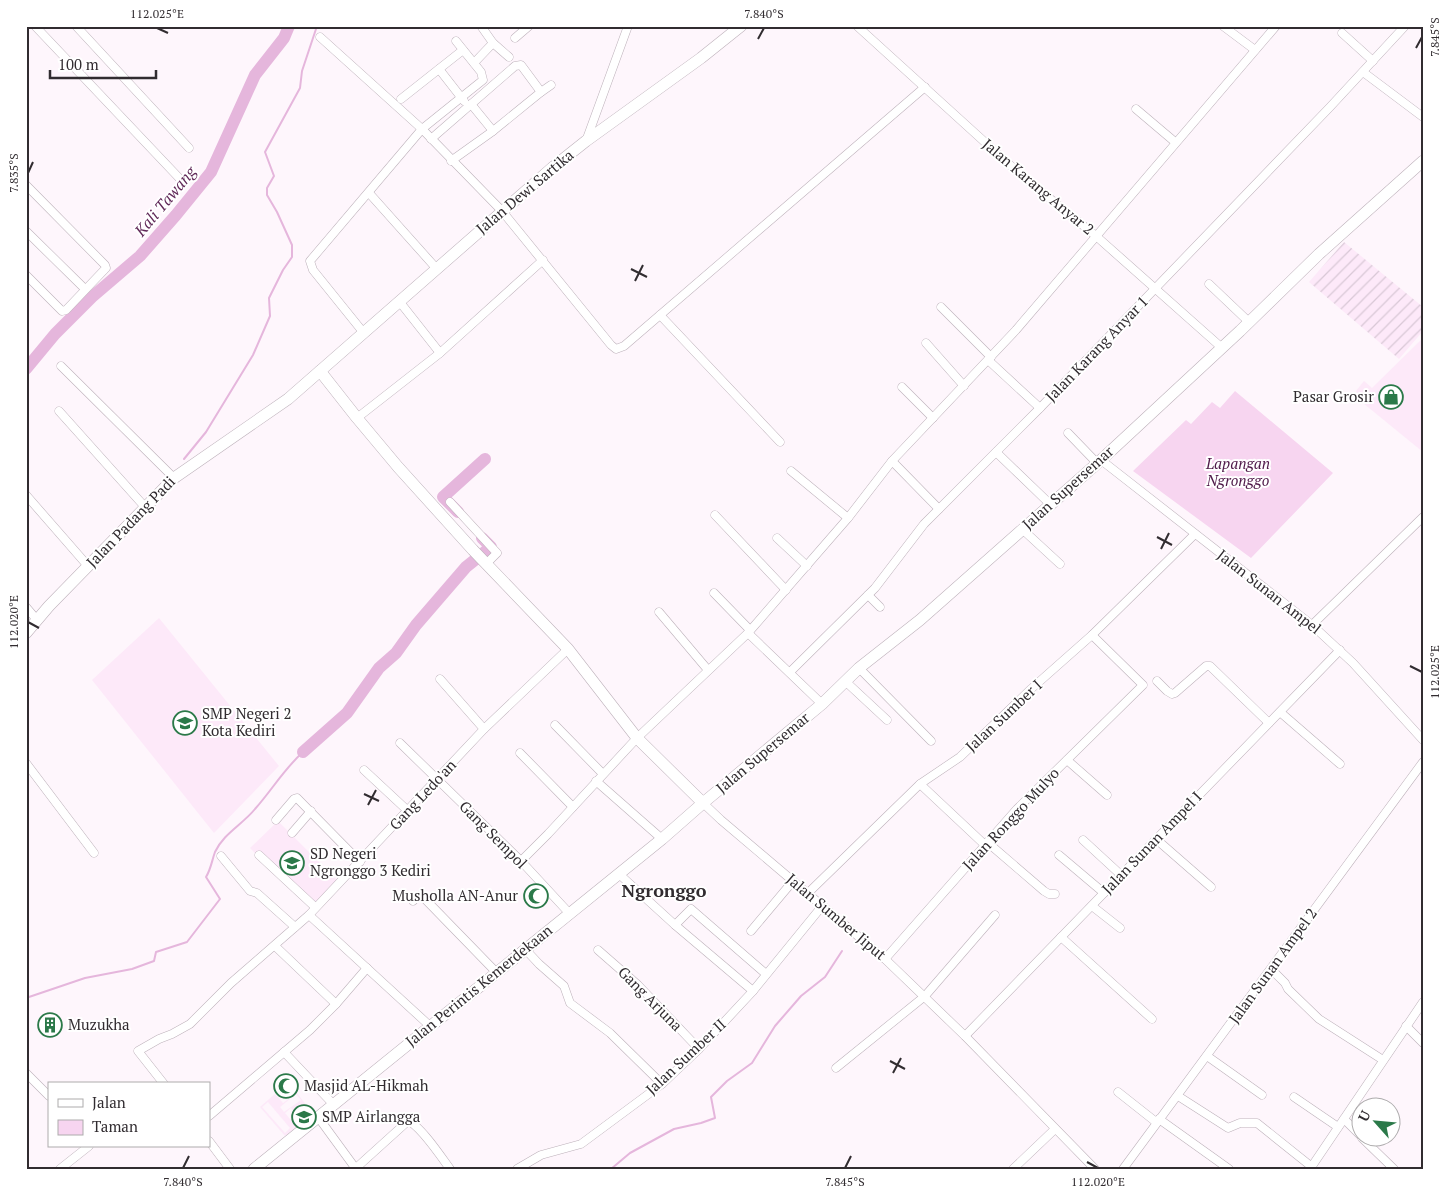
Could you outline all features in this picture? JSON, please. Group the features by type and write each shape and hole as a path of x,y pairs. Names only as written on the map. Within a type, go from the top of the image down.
{"main road":[{"name":"Jalan Dewi Sartika","path":"320,371 436,268 586,141 741,26"},
{"name":"Jalan Supersemar","path":"703,803 822,704 859,668 920,620 1099,462 1319,254 1423,161"},
{"path":"320,371 398,467 473,550 568,649 637,738 703,803"},
{"name":"Jalan Padang Padi","path":"26,633 144,507 174,478 282,404 320,371"},
{"name":"Jalan Perintis Kemerdekaan","path":"254,1169 570,914 703,803"}],"street":[{"path":"35,26 181,180"},
{"path":"76,26 189,148"},
{"path":"481,26 493,43 509,57"},
{"path":"515,38 520,29 529,26"},
{"path":"586,141 628,26"},
{"name":"Jalan Karang Anyar 2","path":"857,26 1021,175 1096,236 1221,347"},
{"path":"1223,26 1255,50"},
{"path":"521,861 637,738 749,632 848,518 892,461 964,386 1053,288 1175,142 1276,26"},
{"name":"Jalan Karang Anyar 1","path":"790,672 876,588 924,524 1040,408 1405,26"},
{"path":"1342,33 1373,61"},
{"path":"320,37 422,129 451,161 502,211 613,348 618,349 624,346 925,87"},
{"path":"364,332 313,270 310,261 422,129 483,80 481,72 456,41"},
{"path":"474,63 493,43"},
{"path":"401,99 463,50"},
{"path":"431,139 518,64 521,65 541,92"},
{"path":"439,69 461,97 493,131"},
{"path":"1363,72 1423,117"},
{"path":"451,161 493,131 551,85"},
{"path":"1136,109 1175,142"},
{"path":"26,185 106,266 104,272 84,289 66,310 61,311 26,275"},
{"path":"369,193 436,268"},
{"path":"26,231 84,289"},
{"path":"357,418 440,353 543,260"},
{"path":"1208,284 1249,322"},
{"path":"399,301 440,353"},
{"path":"941,307 1040,408"},
{"path":"660,315 780,442"},
{"path":"926,343 964,386"},
{"path":"60,366 174,478"},
{"path":"902,387 933,418"},
{"path":"59,411 144,507"},
{"name":"Jalan Sunan Ampel","path":"1068,433 1099,462 1196,534 1312,625 1340,650 1423,740"},
{"path":"996,452 1050,504"},
{"path":"892,461 939,509"},
{"path":"791,471 848,518"},
{"path":"26,495 88,566"},
{"path":"450,502 497,553 485,562"},
{"path":"715,515 786,590"},
{"path":"1312,625 1423,517"},
{"path":"1022,529 1060,564"},
{"name":"Jalan Sumber I","path":"808,893 920,784 960,757 1031,689 1092,635 1196,534"},
{"path":"777,538 807,566"},
{"path":"714,593 749,632 822,704"},
{"path":"868,595 880,607"},
{"path":"26,607 38,620"},
{"path":"659,612 708,670"},
{"name":"Jalan Ronggo Mulyo","path":"886,958 986,843 1035,791 1143,685 1092,635"},
{"name":"Gang Ledo'an","path":"160,1082 138,1051 190,1024 231,983 309,915 484,729 568,649"},
{"name":"Jalan Sunan Ampel I","path":"965,1036 1340,650"},
{"path":"1157,681 1166,691 1172,694 1176,693 1206,666 1210,666 1270,723"},
{"path":"859,668 931,741"},
{"path":"440,679 484,729"},
{"path":"845,681 887,720"},
{"path":"1280,712 1340,764"},
{"path":"554,725 603,774"},
{"name":"Gang Sempol","path":"400,743 521,861 570,914"},
{"path":"520,753 573,807"},
{"path":"1067,760 1107,795"},
{"name":"Jalan Sunan Ampel 2","path":"1123,1169 1423,762"},
{"path":"26,763 94,853"},
{"path":"364,770 407,810"},
{"path":"596,781 662,839"},
{"path":"920,784 1044,892 1055,894"},
{"path":"276,820 295,798 299,799 360,862"},
{"name":"Jalan Sumber Jiput","path":"703,803 886,958 1095,1169"},
{"path":"292,833 311,811"},
{"path":"1156,839 1211,887"},
{"path":"1084,840 1121,875"},
{"path":"259,855 316,908"},
{"path":"1059,855 1104,893"},
{"path":"221,856 250,891 258,893 295,927"},
{"path":"619,874 675,925 753,991"},
{"path":"751,931 793,881"},
{"path":"413,901 418,896 424,898 496,972"},
{"name":"Jalan Sumber II","path":"517,1169 541,1155 581,1144 662,1084 699,1049 753,991 823,905"},
{"path":"1092,906 1120,928"},
{"path":"675,925 691,909 766,974"},
{"path":"309,915 430,1026"},
{"path":"836,1068 925,996 995,915"},
{"path":"1061,937 1152,1019"},
{"path":"275,946 336,1004"},
{"path":"525,949 564,986 570,1003 610,1033 662,1084"},
{"name":"Gang Arjuna","path":"598,950 638,985 699,1049"},
{"path":"210,1115 284,1052 336,1004 367,968"},
{"path":"1271,969 1285,983 1288,989 1319,1019 1383,1060"},
{"path":"1178,1096 1228,1128 1240,1123 1256,1122 1311,1168 1423,1002"},
{"path":"1406,1026 1423,1044"},
{"path":"284,1052 333,1104"},
{"path":"1208,1056 1262,1095"},
{"path":"26,1073 48,1095"},
{"path":"1118,1092 1228,1169"},
{"path":"1294,1097 1338,1128"},
{"path":"318,1117 356,1168 408,1121 426,1137 450,1169"},
{"path":"1344,1119 1352,1127"},
{"path":"1013,1169 1055,1129"},
{"path":"210,1143 230,1169"},
{"path":"60,1169 86,1148"},
{"path":"1373,1148 1394,1169"}],"shaded area":[{"path":"1344,242 1423,307 1423,331 1399,359 1309,282"},
{"name":"Pasar Grosir","path":"1423,338 1423,452 1363,403 1356,391 1364,381 1372,388"},
{"name":"SMP Negeri 2 Kota Kediri","path":"159,618 279,766 214,833 92,680"},
{"name":"SD Negeri Ngronggo 3 Kediri","path":"278,821 339,882 314,907 298,892 292,892 250,848"},
{"name":"SMP Airlangga","path":"297,1093 313,1114 285,1136 260,1107 275,1094 283,1103","holes":["296,1094 301,1100 284,1112 280,1107","268,1102 290,1128 285,1133 262,1107","291,1108 299,1119 294,1124 285,1113"]}],"green space":[{"name":"Lapangan Ngronggo","path":"1235,391 1333,473 1251,558 1133,471 1186,420 1191,424 1212,402 1220,408"}],"waterway":[{"name":"Kali Tawang","path":"26,369 55,334 92,297 140,256 211,172 255,75 284,38 289,26"},
{"path":"184,459 206,432 253,355 270,316 269,298 292,257 292,245 267,195 267,188 274,176 265,152 300,88 302,71 317,26"},
{"path":"458,512 443,497 485,459"},
{"path":"303,752 347,713 379,668 396,653 416,625 466,567 491,547 482,538"},
{"path":"26,998 85,978 132,969 154,961 156,952 187,942 220,899 206,877 215,852 228,834 261,802 290,765 303,752"},
{"path":"611,1169 630,1153 674,1129 715,1118 711,1097 727,1081 752,1063 775,1026 801,996 825,977 842,951"}],"place":[{"name":"Pasar Grosir","path":"1391,397"},
{"name":"SMP Negeri 2 Kota Kediri","path":"185,723"},
{"name":"SD Negeri Ngronggo 3 Kediri","path":"292,863"},
{"name":"Musholla AN-Anur","path":"536,896"},
{"name":"Muzukha","path":"50,1025"},
{"name":"Masjid AL-Hikmah","path":"286,1086"},
{"name":"SMP Airlangga","path":"304,1117"}],"district":[{"name":"Ngronggo","path":"664,891"}]}
